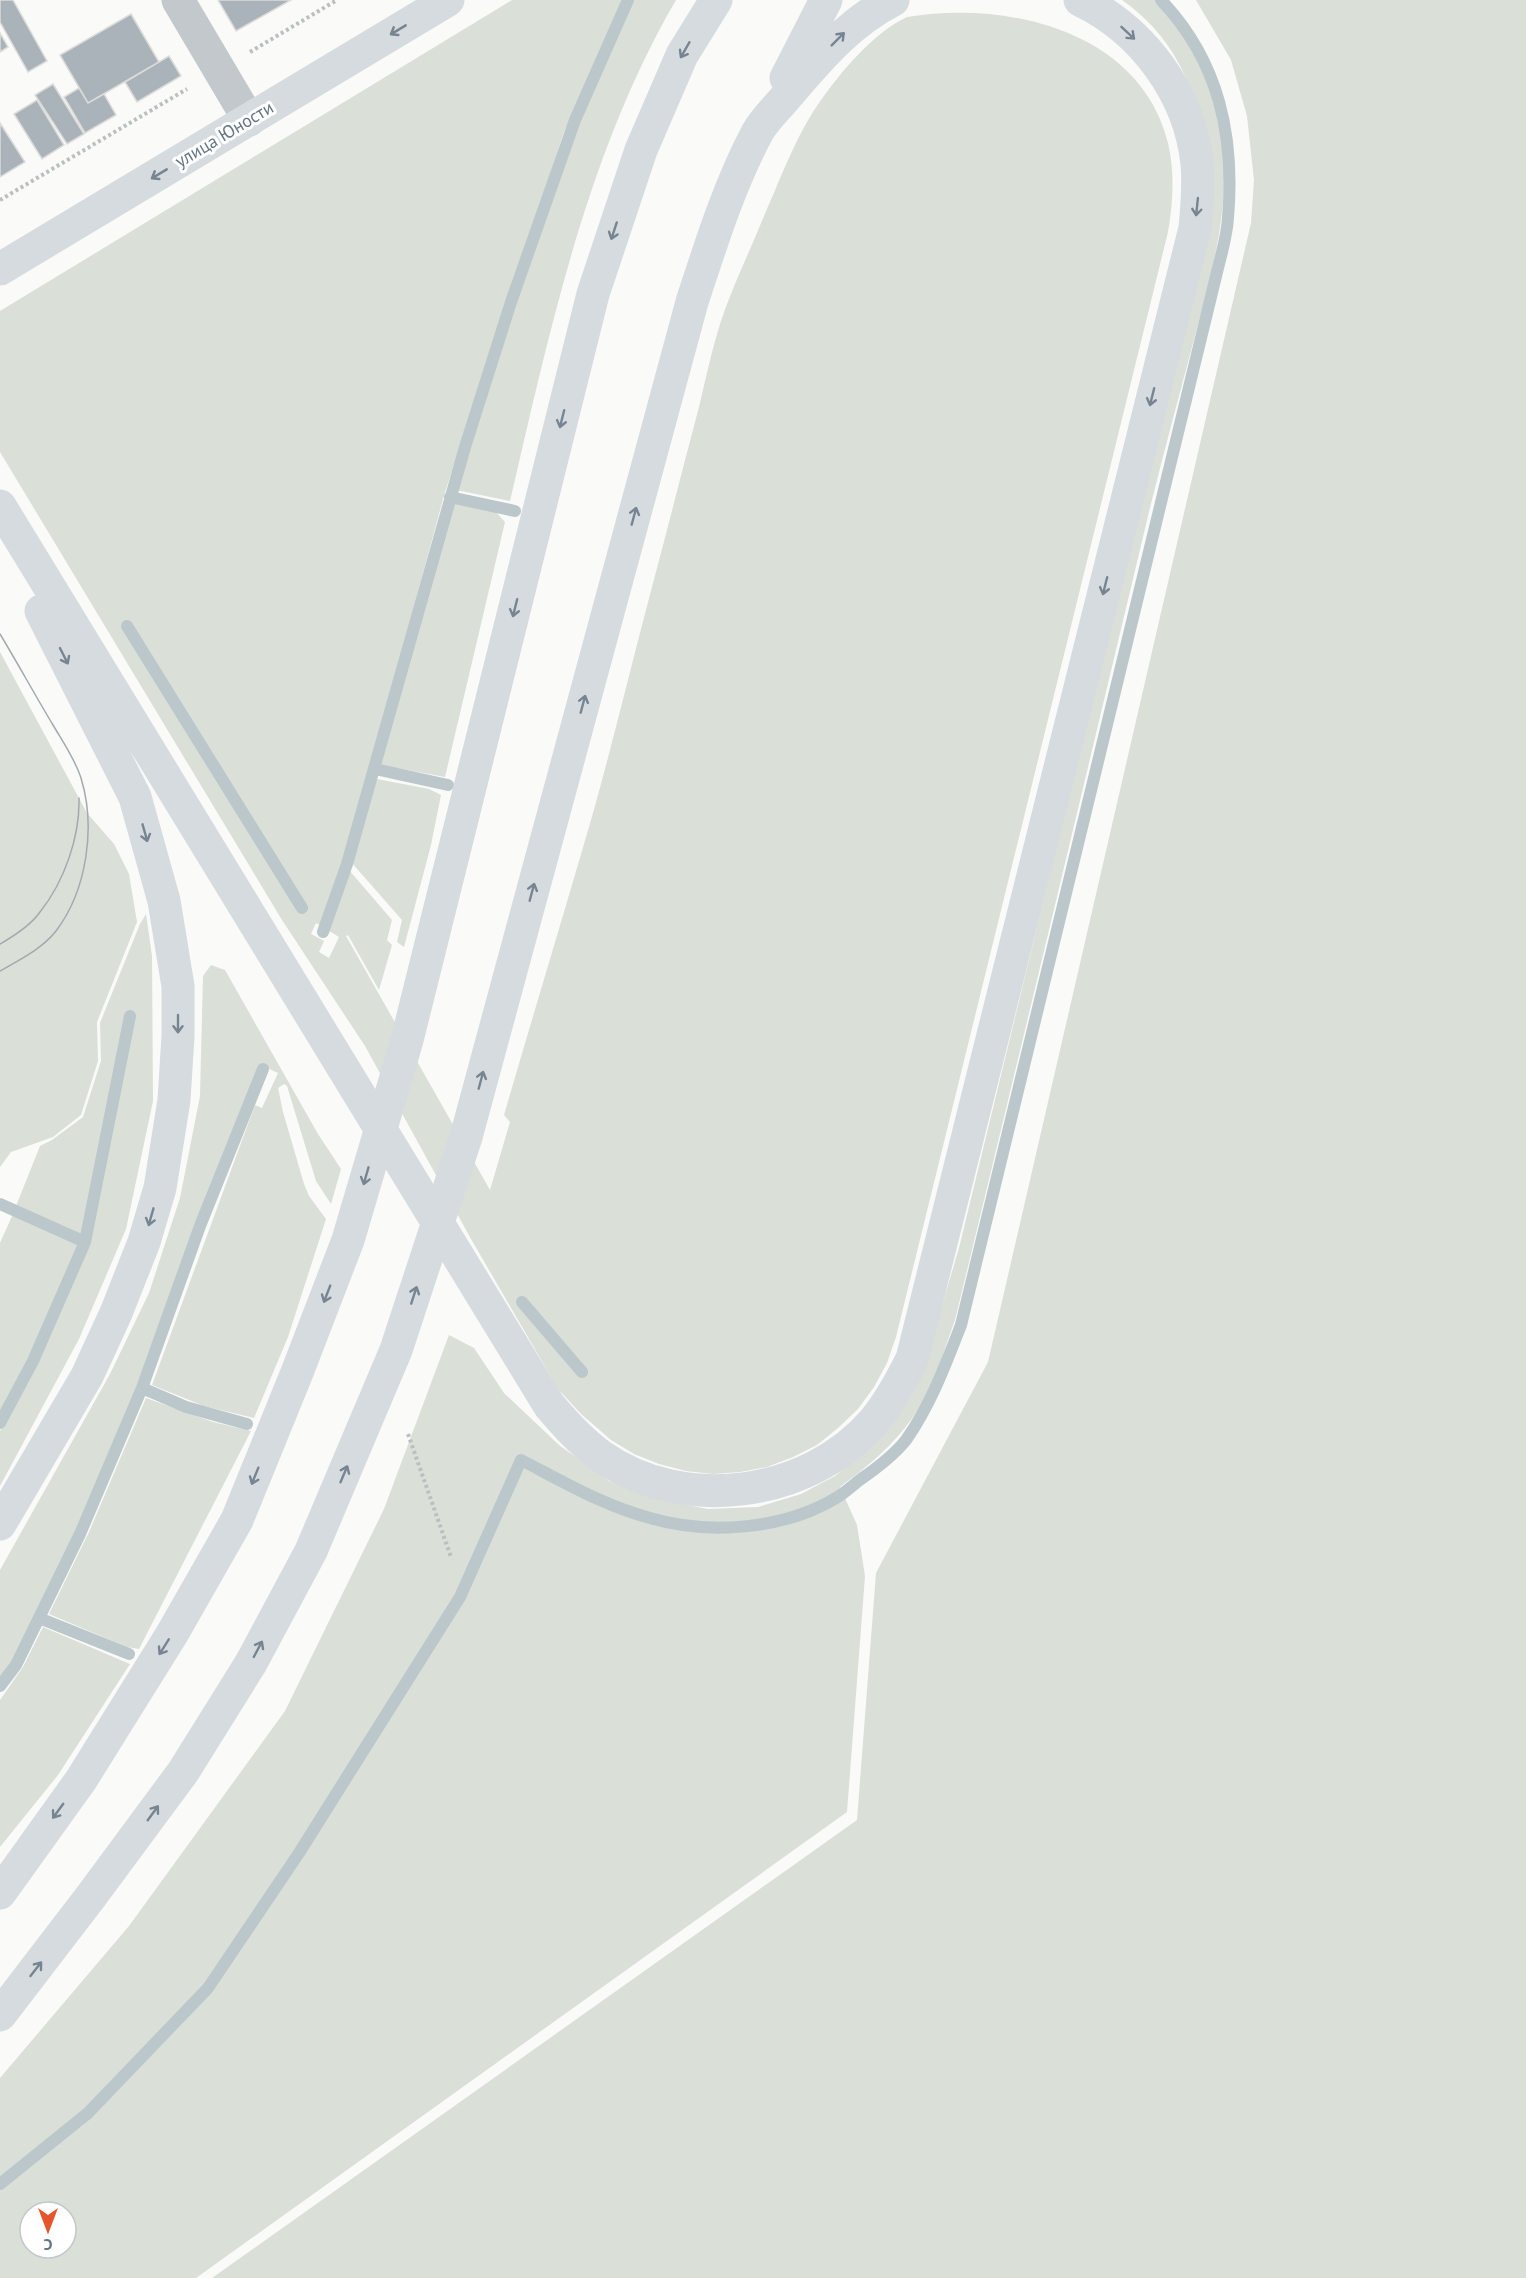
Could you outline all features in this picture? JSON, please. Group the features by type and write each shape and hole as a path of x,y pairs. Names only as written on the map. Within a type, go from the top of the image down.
{"main road":[{"name":"улица Юности","path":"0,269 448,0"},
{"path":"0,1893 81,1780 172,1634 237,1520 348,1239 407,1040 593,294 641,150 682,55 716,0"},
{"path":"0,2015 183,1772 251,1663 312,1551 396,1350 466,1137 692,302 719,217 758,130 826,0"},
{"path":"758,130 826,51 849,28 875,9 893,0"},
{"path":"0,506 549,1406 573,1433 602,1457 635,1474 670,1486 707,1491 744,1490 780,1482 815,1468 846,1447 873,1422 895,1392 912,1359 1195,228 1198,196 1197,163 1191,131 1179,101 1163,72 1143,47 1120,24 1080,0"},
{"path":"0,529 135,797 164,901 178,986 174,1100 160,1188 144,1242 116,1313 87,1376 0,1524"}],"street":[{"path":"178,0 249,120"}],"path":[{"path":"0,200 337,0"},
{"path":"408,1434 451,1557"}],"shaded area":[{"path":"512,0 627,0 564,132 445,492 343,867 322,926 316,923 311,934 324,941 319,952 329,958 339,937 326,929 349,870 392,920 387,940 392,945 379,990 348,935 346,936 490,1190 510,1122 504,1115 601,785 718,332 731,294 783,172 812,113 848,65 894,24 907,17 947,13 988,14 1028,20 1066,32 1101,50 1130,75 1153,105 1168,143 1172,165 1172,199 1168,232 896,1337 887,1363 874,1387 858,1409 817,1445 767,1467 713,1474 686,1471 634,1454 611,1440 581,1414 558,1389 471,1239 365,1046 282,920 0,452 0,311","holes":["127,620 306,907 301,911 122,623"]},
{"path":"631,0 676,0 645,58 618,119 595,181 540,372 510,501 456,490 515,299 574,131"},
{"path":"1122,0 1156,0 1187,39 1208,80 1220,125 1223,149 1223,197 1218,239 1204,302 1148,516 955,1320 939,1366 919,1408 900,1434 878,1457 840,1487 857,1525 865,1576 847,1812 196,2278 0,2278 0,2078 129,1926 285,1711 384,1509 449,1335 474,1348 504,1393 559,1445 609,1481 659,1500 708,1509 758,1507 801,1494 835,1476 873,1445 909,1397 926,1360 959,1248 1152,454 1207,139 1187,79 1178,61 1155,29"},
{"path":"1196,0 1526,0 1526,2278 212,2278 857,1820 876,1573 988,1362 1251,223 1254,180 1247,116 1231,60"},
{"path":"452,502 495,511 505,522 445,777 380,765"},
{"path":"0,652 87,813 114,844 129,874 137,922 97,1022 98,1061 81,1115 53,1137 11,1152 0,1167"},
{"path":"377,779 429,789 441,795 431,845 404,947 397,942 402,920 351,862"},
{"path":"146,914 152,956 153,1101 126,1229 79,1339 0,1486 0,1431 33,1368 87,1247 133,1015 127,1014 83,1235 16,1206 40,1146 83,1117 101,1061 100,1023"},
{"path":"211,965 225,970 318,1134 341,1169 331,1204 316,1181 287,1086 284,1084 278,1088 304,1184 309,1196 326,1219 288,1337 254,1418 204,1406 152,1385 255,1105 262,1108 278,1073 263,1066 249,1092 231,1137 140,1389 77,1534 12,1664 0,1681 0,1570 110,1374 149,1293 180,1198 200,1096 203,976"},
{"path":"13,1214 81,1246 31,1358 0,1417 0,1243"},
{"path":"146,1398 213,1422 251,1431 139,1649 127,1647 49,1614 89,1532"},
{"path":"43,1627 130,1664 58,1775 0,1847 0,1700 23,1667"}],"building":[{"path":"0,0 13,0 47,61 28,72 0,22"},
{"path":"218,0 291,0 236,31"},
{"path":"131,14 159,62 88,103 60,55"},
{"path":"0,33 8,47 0,52"},
{"path":"169,56 181,76 137,102 125,82"},
{"path":"53,84 84,134 67,144 35,95"},
{"path":"79,88 88,103 104,94 116,115 85,133 64,97"},
{"path":"37,100 64,145 42,159 14,114"},
{"path":"0,123 25,162 0,177"}],"waterway":[{"path":"323,932 347,864 465,447 511,302 575,120 628,0"},
{"path":"0,2184 88,2113 208,1988 299,1853 460,1597 521,1460 600,1500 633,1513 696,1527 745,1526 793,1517 815,1509 839,1496 896,1451 923,1413 961,1325 1227,231 1230,188 1229,158 1219,101 1210,74 1197,48 1161,0"},
{"path":"450,497 515,511"},
{"path":"127,626 302,908"},
{"path":"375,769 448,785"},
{"path":"0,1423 33,1361 85,1242 130,1016"},
{"path":"0,1686 16,1665 80,1534 142,1388 200,1226 263,1069"},
{"path":"0,1204 85,1242"},
{"path":"522,1302 582,1372"},
{"path":"142,1388 186,1407 247,1424"},
{"path":"39,1618 129,1654"}],"tram line":[{"path":"0,634 78,771 86,797 88,817 86,858 75,897 67,915 56,931 37,949 0,971"},
{"path":"0,944 32,921 49,900 69,858 77,828 79,798"}]}
